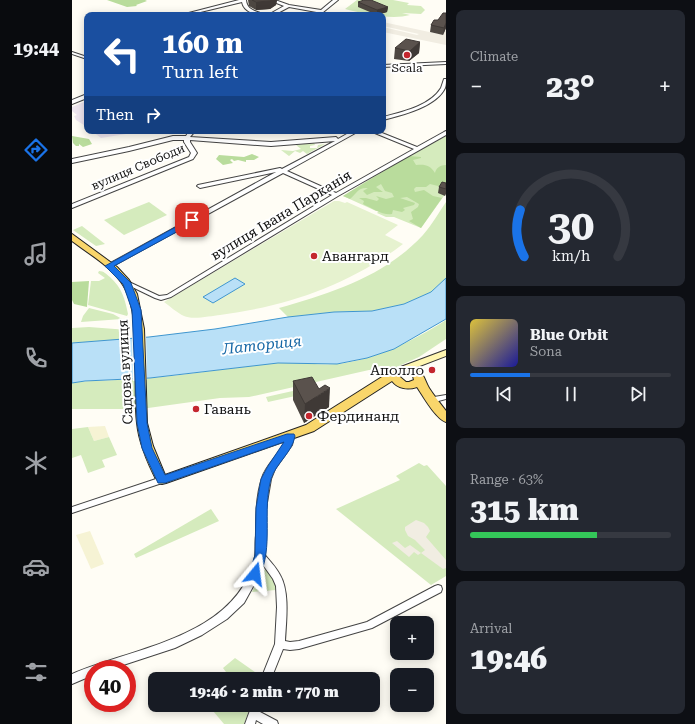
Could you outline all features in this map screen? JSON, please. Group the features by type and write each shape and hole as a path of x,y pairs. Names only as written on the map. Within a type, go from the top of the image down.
{"main road":[{"name":"Садова вулиця","path":"72,237 109,266 126,283 137,310 142,423 147,448 162,480"},
{"path":"162,480 310,428 399,371 446,353"},
{"path":"378,385 414,385 418,378 418,363"},
{"path":"399,371 412,371 431,400 446,418"},
{"path":"399,371 396,374 396,380 404,385 416,388 431,400"}],"street":[{"path":"195,12 244,0 245,6 249,10 255,12"},
{"path":"271,0 288,6 322,12 336,0"},
{"path":"276,12 288,6"},
{"path":"72,53 84,57"},
{"path":"386,66 446,63"},
{"path":"386,118 415,108 433,98 443,90 446,80"},
{"path":"72,102 84,97"},
{"name":"вулиця Івана Парканія","path":"126,283 157,297 164,298 446,133"},
{"path":"187,138 190,134"},
{"path":"109,266 349,134"},
{"path":"381,134 418,149"},
{"path":"72,160 129,149 165,140 187,138 272,144 340,138"},
{"name":"вулиця Свободи","path":"72,206 191,158 194,153 187,142 187,138"},
{"path":"200,186 274,170 282,171 336,196"},
{"path":"431,400 446,397"},
{"path":"124,660 171,645 198,632 223,616 240,600 255,574 260,555 261,508 266,479 271,468 288,445 290,436"},
{"path":"72,510 162,480"},
{"path":"260,555 277,577 280,586 282,607 280,644 269,672"},
{"path":"280,644 290,646 300,645 369,625 438,588"},
{"path":"72,679 84,674"},
{"path":"254,714 273,724"}],"shaded area":[{"path":"386,23 443,35 446,28 446,45 386,33 386,28 417,35 419,34 386,27"},
{"path":"84,102 84,125 76,120 74,116 77,115 72,111 72,107"},
{"path":"96,134 126,134 101,138"},
{"path":"105,426 109,437 94,441 88,427"},
{"path":"416,520 424,523 428,527 430,531 426,537 446,560 446,568 443,569 421,553 425,550 415,540 408,536 405,527"},
{"path":"90,531 104,564 91,569 76,535"},
{"path":"397,541 405,548 410,545 421,553 418,555 414,552 409,557 392,543"}],"green space":[{"path":"107,0 147,1 136,5 137,6 127,7"},
{"path":"357,0 393,0 409,3 407,5 421,6 425,10 421,14 402,13 410,15 387,17 386,12 360,12 345,9"},
{"path":"72,136 89,139 92,144 83,147 79,144 79,146 76,146 73,143"},
{"path":"446,136 446,193 421,228 394,217 386,217 377,213 379,211 343,196 381,172"},
{"path":"314,143 315,145 310,146 310,148 317,148 318,145 325,144 307,154 303,151 300,153 295,151 289,156 281,150 293,151 301,149 296,145"},
{"path":"252,154 259,157 254,160 246,160 246,162 238,160 234,161 232,159 230,160 233,163 223,165 216,159 219,155 244,157"},
{"path":"409,156 421,157 413,160 416,165 427,166 435,173 439,167 446,165 446,188 430,184 426,187 416,187 414,189 415,192 424,190 433,196 442,198 421,228 409,221 413,219 411,212 418,207 419,204 407,197 400,198 415,203 414,205 403,208 405,210 402,212 393,210 392,214 381,213 363,204 364,201 359,198 377,201 379,199 376,196 386,199 394,197 392,193 385,191 381,184 376,187 383,192 374,192 367,195 363,191 368,188 362,188 350,199 343,196"},
{"name":"Авангард","path":"334,201 347,202 398,225 385,235 403,244 361,271 339,282 317,292 270,306 220,315 192,318 181,315 164,302"},
{"path":"149,202 167,215 124,235 104,220"},
{"path":"446,202 446,278 431,292 404,304 372,311 334,312 288,317 279,308 338,289 375,272 392,262 423,235"},
{"path":"82,226 105,244 96,246 73,230"},
{"path":"99,271 104,272 110,277 120,290 126,303 127,316 88,305 91,281 99,281 105,278 98,273"},
{"path":"89,281 87,307 74,304 72,300 72,282"},
{"path":"89,308 113,314 122,319 81,322 83,316"},
{"path":"446,320 446,339 419,357 390,370 369,370 249,397 220,398 141,409 72,409 72,383 151,378 277,363 338,364 352,362 381,353 408,342"},
{"path":"89,327 128,330 128,339 72,343 72,328"},
{"path":"306,388 309,393 268,402 266,397"},
{"path":"88,427 94,441 109,437 117,455 102,460 105,467 88,473 81,455 72,458 72,429"},
{"path":"419,463 424,466 427,465 446,486 446,576 431,585 336,509 400,480 396,476"},
{"path":"211,509 219,521 136,558 134,554"},
{"path":"263,570 268,570 274,579 276,590 252,592"},
{"path":"235,658 255,672 226,672 223,668"},
{"path":"214,712 248,712 244,724 224,724"}],"water":[{"path":"235,278 245,284 213,303 203,297"},
{"name":"Латориця","path":"446,278 446,319 394,349 367,358 337,364 278,363 150,378 72,383 72,343 149,337 215,329 288,317 334,312 372,311 404,304 431,292"}],"pier":[{"path":"146,335 147,380 133,381 132,336"}],"building":[{"path":"252,0 272,0 256,2"},
{"path":"371,0 388,7 377,10 358,2"},
{"path":"443,13 446,13 446,23 444,28 431,25 434,20 438,20"},
{"path":"406,39 420,42 410,51 395,48"},
{"path":"442,182 446,183 446,189 439,187"},
{"path":"312,377 319,389 325,385 330,388 305,404 293,381"}],"place":[{"name":"Scala","path":"407,55"},
{"name":"Авангард","path":"314,256"},
{"name":"Аполло","path":"432,370"},
{"name":"Гавань","path":"196,409"},
{"name":"Фердинанд","path":"309,416"}],"route":[{"path":"192,220 109,266 126,283 137,310 142,423 147,448 152,463 162,480 290,436 288,445 271,468 266,479 261,508 260,555 255,574"}]}
